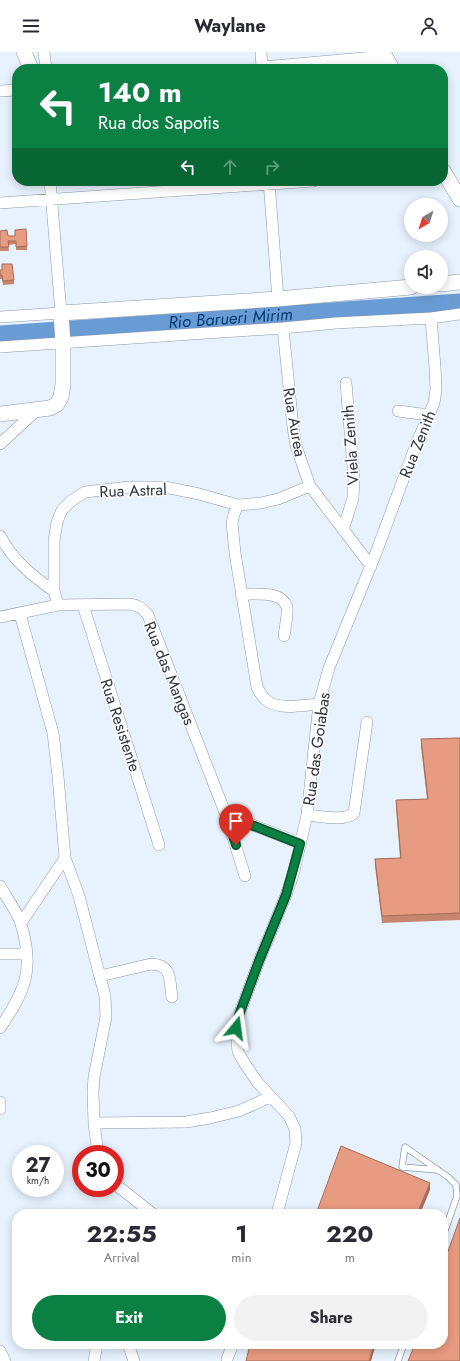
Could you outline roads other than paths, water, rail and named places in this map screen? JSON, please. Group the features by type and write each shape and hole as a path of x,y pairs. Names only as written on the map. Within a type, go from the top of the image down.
{"main road":[{"path":"24,52 29,64"},
{"path":"331,64 387,60"},
{"path":"448,179 460,199"},
{"path":"0,414 50,408 57,404 61,397 63,340 62,316 404,288"}],"street":[{"path":"44,52 45,64"},
{"path":"261,52 262,64"},
{"path":"0,91 12,90"},
{"path":"0,317 62,316 50,186"},
{"path":"0,204 231,186"},
{"path":"269,186 278,299"},
{"path":"0,347 63,340 431,318 456,312"},
{"name":"Rua Zenith","path":"371,566 417,442 434,403 436,390 431,318"},
{"name":"Rua Aurea","path":"283,328 292,427 296,446 310,486 371,566"},
{"name":"Viela Zenith","path":"343,530 353,498 354,479 346,383"},
{"path":"0,444 37,410"},
{"path":"398,411 429,415"},
{"name":"Rua Astral","path":"58,605 54,591 54,541 57,522 62,510 71,501 85,492 129,487 165,487 200,494 238,505 261,503 278,499 310,486"},
{"path":"238,505 232,523 235,553 257,687 262,696 268,702 276,705 291,706 318,704"},
{"path":"0,536 6,547 23,567 54,591"},
{"name":"Rua das Goiabas","path":"300,844 307,815 318,704 329,668 371,566"},
{"path":"241,594 275,595 282,599 287,608 284,636"},
{"name":"Rua das Mangas","path":"0,617 58,605 130,604 138,605 148,615 226,815 245,876"},
{"name":"Rua Resistente","path":"83,605 159,845"},
{"path":"20,614 53,733 65,858 79,896 105,996 106,1017 94,1077 92,1104 97,1145"},
{"path":"307,815 344,818 350,817 354,813 367,722"},
{"path":"226,815 300,844 286,895 259,961 239,1015 236,1028 238,1052 258,1083 289,1116 295,1129 296,1143 278,1209"},
{"path":"21,923 65,858"},
{"path":"0,886 21,923 27,954 26,977 23,990 13,1009 0,1028"},
{"path":"0,954 27,954"},
{"path":"100,976 152,964 160,965 165,967 168,971 172,997"},
{"path":"94,1123 186,1122 239,1111 270,1097"},
{"path":"0,1102 0,1109"},
{"path":"124,1191 147,1209"},
{"path":"94,1361 97,1349"},
{"path":"130,1349 134,1361"},
{"path":"227,1359 231,1349"},
{"path":"0,1351 6,1361"}],"lane":[{"path":"438,1170 402,1167 405,1147 438,1170 452,1181 457,1190 457,1196 448,1222"},
{"path":"398,1361 402,1349"}],"waterway":[{"name":"Rio Barueri Mirim","path":"0,334 460,302"}]}
